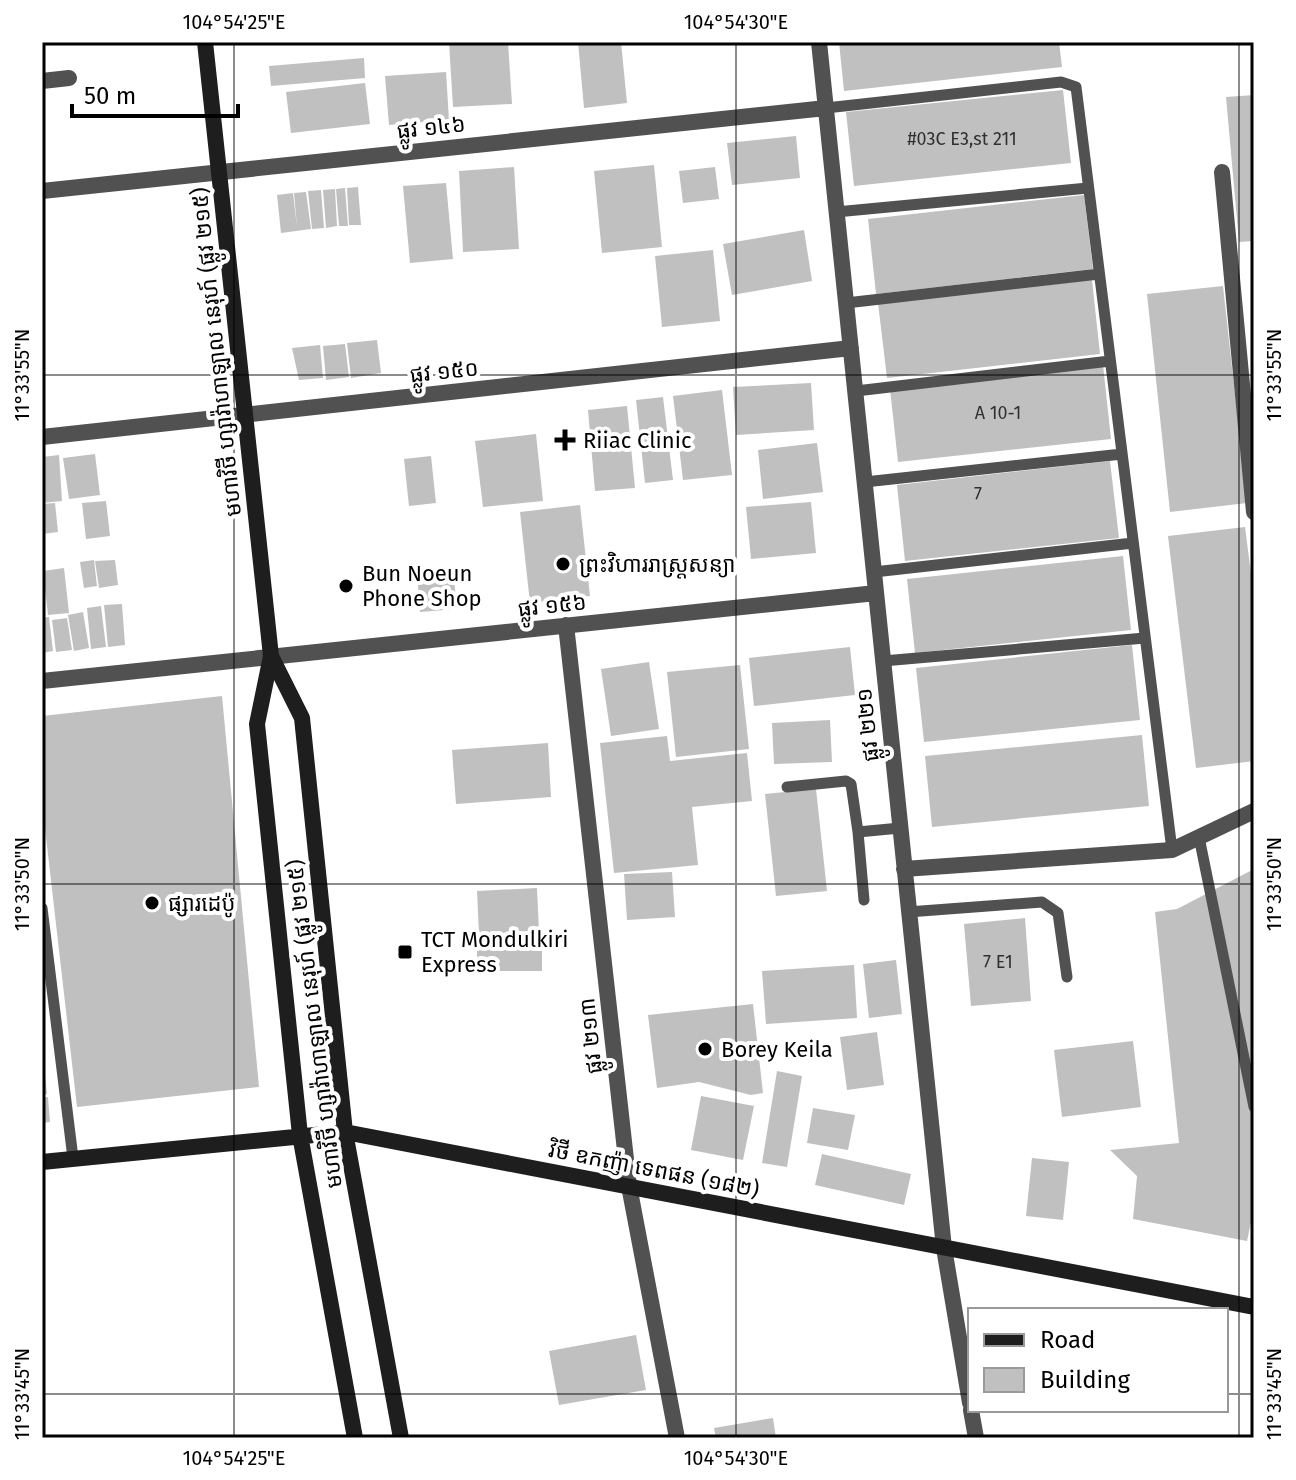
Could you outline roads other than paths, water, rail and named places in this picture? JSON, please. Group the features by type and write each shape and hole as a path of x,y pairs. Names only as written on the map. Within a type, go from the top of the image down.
{"main road":[{"name":"មហាវិថី ហ្សាវ៉ាហាឡាល នេរុហ៍ (ផ្លូវ ២១៥)","path":"205,42 271,656 257,724 300,1135 355,1438"},
{"name":"មហាវិថី ហ្សាវ៉ាហាឡាល នេរុហ៍ (ផ្លូវ ២១៥)","path":"271,656 302,718 345,1132 401,1438"},
{"name":"វិថី ឧកញ៉ា ទេពផន (១៨២)","path":"42,1162 345,1132 1254,1307"}],"street":[{"name":"ផ្លូវ ២២១","path":"819,42 944,1248 968,1391"},
{"path":"42,81 69,78"},
{"name":"ផ្លូវ ១៤៦","path":"42,191 826,108"},
{"path":"1222,172 1254,512"},
{"name":"ផ្លូវ ១៥០","path":"42,437 851,348"},
{"name":"ផ្លូវ ១៥៦","path":"42,681 876,593"},
{"name":"ផ្លូវ ២១៣","path":"566,625 629,1186 677,1438"},
{"path":"904,869 1172,850 1254,811"},
{"path":"971,1412 976,1438"}],"lane":[{"path":"826,108 1061,82 1076,87 1172,850"},
{"path":"836,212 1088,188"},
{"path":"846,303 1099,274"},
{"path":"856,391 1110,361"},
{"path":"865,482 1122,454"},
{"path":"874,572 1133,543"},
{"path":"883,661 1145,638"},
{"path":"787,787 846,781 851,784 864,900"},
{"path":"858,832 900,828"},
{"path":"1199,837 1254,1107"},
{"path":"908,912 1042,902 1051,905 1058,913 1067,977"},
{"path":"42,908 73,1158"}],"place":[{"name":"Riiac Clinic","path":"565,440"},
{"name":"ព្រះវិហាររាស្ត្រសន្យា","path":"563,564"},
{"name":"Bun Noeun Phone Shop","path":"346,586"},
{"name":"ផ្សារដេប៉ូ","path":"152,903"},
{"name":"TCT Mondulkiri Express","path":"405,952"},
{"name":"Borey Keila","path":"705,1049"}]}
